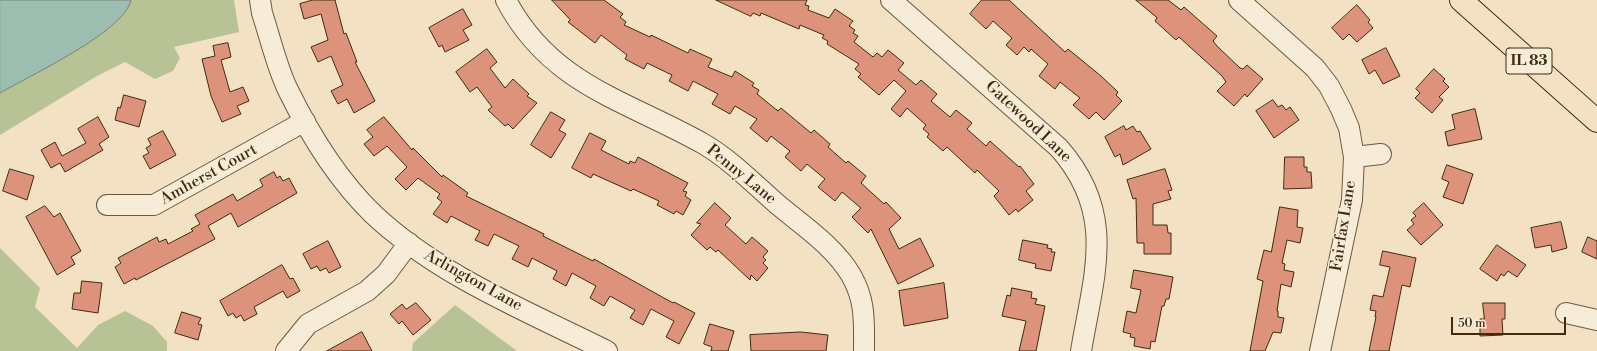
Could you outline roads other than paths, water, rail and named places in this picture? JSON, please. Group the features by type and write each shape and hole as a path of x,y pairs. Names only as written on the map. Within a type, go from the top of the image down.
{"main road":[{"name":"IL 83","path":"1461,0 1597,121"}],"street":[{"name":"Arlington Lane","path":"260,0 262,13 287,89 320,150 347,185 372,213 409,244 431,260 461,278 607,351"},
{"name":"Penny Lane","path":"506,0 531,40 553,61 585,84 703,144 725,159 835,254 850,274 864,312 864,351"},
{"name":"Gatewood Lane","path":"891,0 1059,148 1073,163 1084,181 1096,217 1098,251 1081,351"},
{"name":"Fairfax Lane","path":"1239,0 1315,68 1329,86 1342,109 1349,128 1354,158 1352,200 1320,351"},
{"name":"Amherst Court","path":"107,205 154,205 305,121"},
{"path":"1354,158 1381,154"},
{"path":"286,351 308,324 367,291 386,274 409,244"},
{"path":"1566,313 1597,320"}]}
